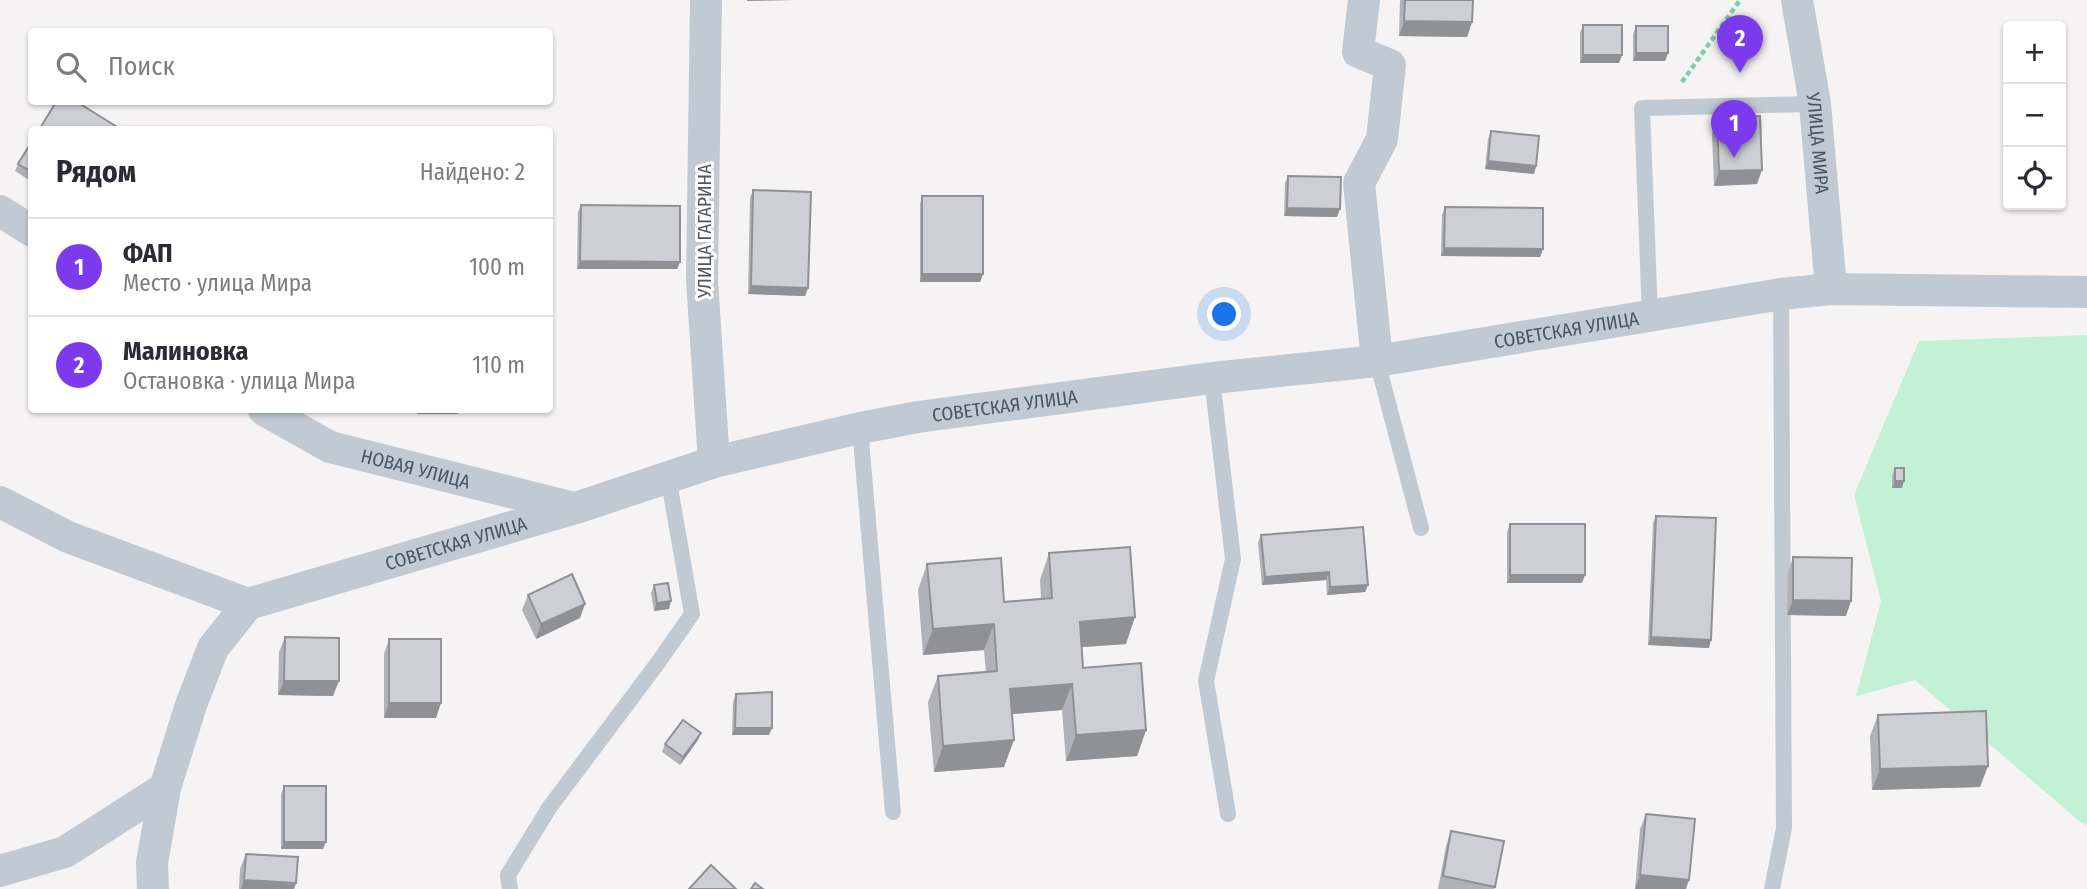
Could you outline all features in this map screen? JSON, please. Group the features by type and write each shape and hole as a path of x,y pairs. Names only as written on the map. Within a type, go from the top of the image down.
{"street":[{"name":"УЛИЦА ГАГАРИНА","path":"706,0 702,280 714,462"},
{"path":"1364,0 1358,52 1390,65 1382,139 1359,183 1377,361"},
{"name":"УЛИЦА МИРА","path":"1797,0 1815,104 1831,289"},
{"path":"0,211 28,228"},
{"name":"СОВЕТСКАЯ УЛИЦА","path":"248,604 576,508 714,462 918,416 1212,378 1377,361 1781,294 1831,289 2087,292"},
{"name":"НОВАЯ УЛИЦА","path":"269,413 330,447 576,508"},
{"path":"0,502 68,537 248,604 213,648 191,705 165,788 152,863 153,889"},
{"path":"0,871 65,852 165,788"}],"lane":[{"path":"1650,316 1642,108 1815,104"},
{"path":"1772,889 1784,828 1781,294"},
{"path":"1377,361 1421,528"},
{"path":"1212,378 1233,559 1206,681 1228,814"},
{"path":"860,428 893,812"},
{"path":"510,889 508,875 549,808 692,614 668,476"}],"path":[{"path":"1664,107 1740,0"}],"green space":[{"path":"2087,335 2087,825 1915,680 1856,696 1881,601 1854,495 1919,341"}],"building":[{"path":"1405,0 1473,0 1472,22 1404,21"},
{"path":"1583,25 1622,25 1622,55 1583,55"},
{"path":"1636,26 1668,26 1668,53 1636,53"},
{"path":"54,105 82,105 116,126 41,126"},
{"path":"1760,116 1762,170 1719,171 1717,118"},
{"path":"1491,131 1539,136 1536,166 1488,161"},
{"path":"28,148 28,170 18,164"},
{"path":"1288,176 1341,177 1340,209 1287,208"},
{"path":"753,190 811,192 808,288 751,286"},
{"path":"922,196 983,196 983,274 922,274"},
{"path":"581,205 680,206 680,262 580,261"},
{"path":"1445,207 1543,208 1543,249 1444,248"},
{"path":"1895,468 1904,468 1904,481 1895,481"},
{"path":"1656,516 1716,518 1711,640 1651,637"},
{"path":"1510,524 1585,524 1585,575 1510,575"},
{"path":"1363,527 1368,585 1330,587 1329,572 1265,577 1261,535"},
{"path":"1130,547 1135,617 1080,622 1083,668 1141,663 1146,730 1076,735 1072,684 1010,689 1014,740 943,746 938,676 997,671 994,624 933,629 927,564 1001,558 1004,602 1052,598 1049,553"},
{"path":"1793,557 1852,558 1851,601 1793,600"},
{"path":"572,574 585,604 541,624 528,595"},
{"path":"668,583 671,601 657,603 654,585"},
{"path":"285,637 339,638 339,681 284,681"},
{"path":"389,639 441,639 441,703 389,703"},
{"path":"772,692 772,728 735,728 736,694"},
{"path":"1986,711 1988,766 1880,769 1878,715"},
{"path":"683,720 701,733 683,757 665,744"},
{"path":"284,786 326,786 326,842 284,842"},
{"path":"1646,814 1695,819 1689,880 1640,875"},
{"path":"1451,831 1504,841 1495,887 1443,876"},
{"path":"246,854 298,857 296,883 244,880"},
{"path":"711,865 736,889 689,889"},
{"path":"755,883 763,889 751,889"}],"place":[{"name":"Малиновка","path":"1740,73"},
{"name":"ФАП","path":"1734,158"}]}
